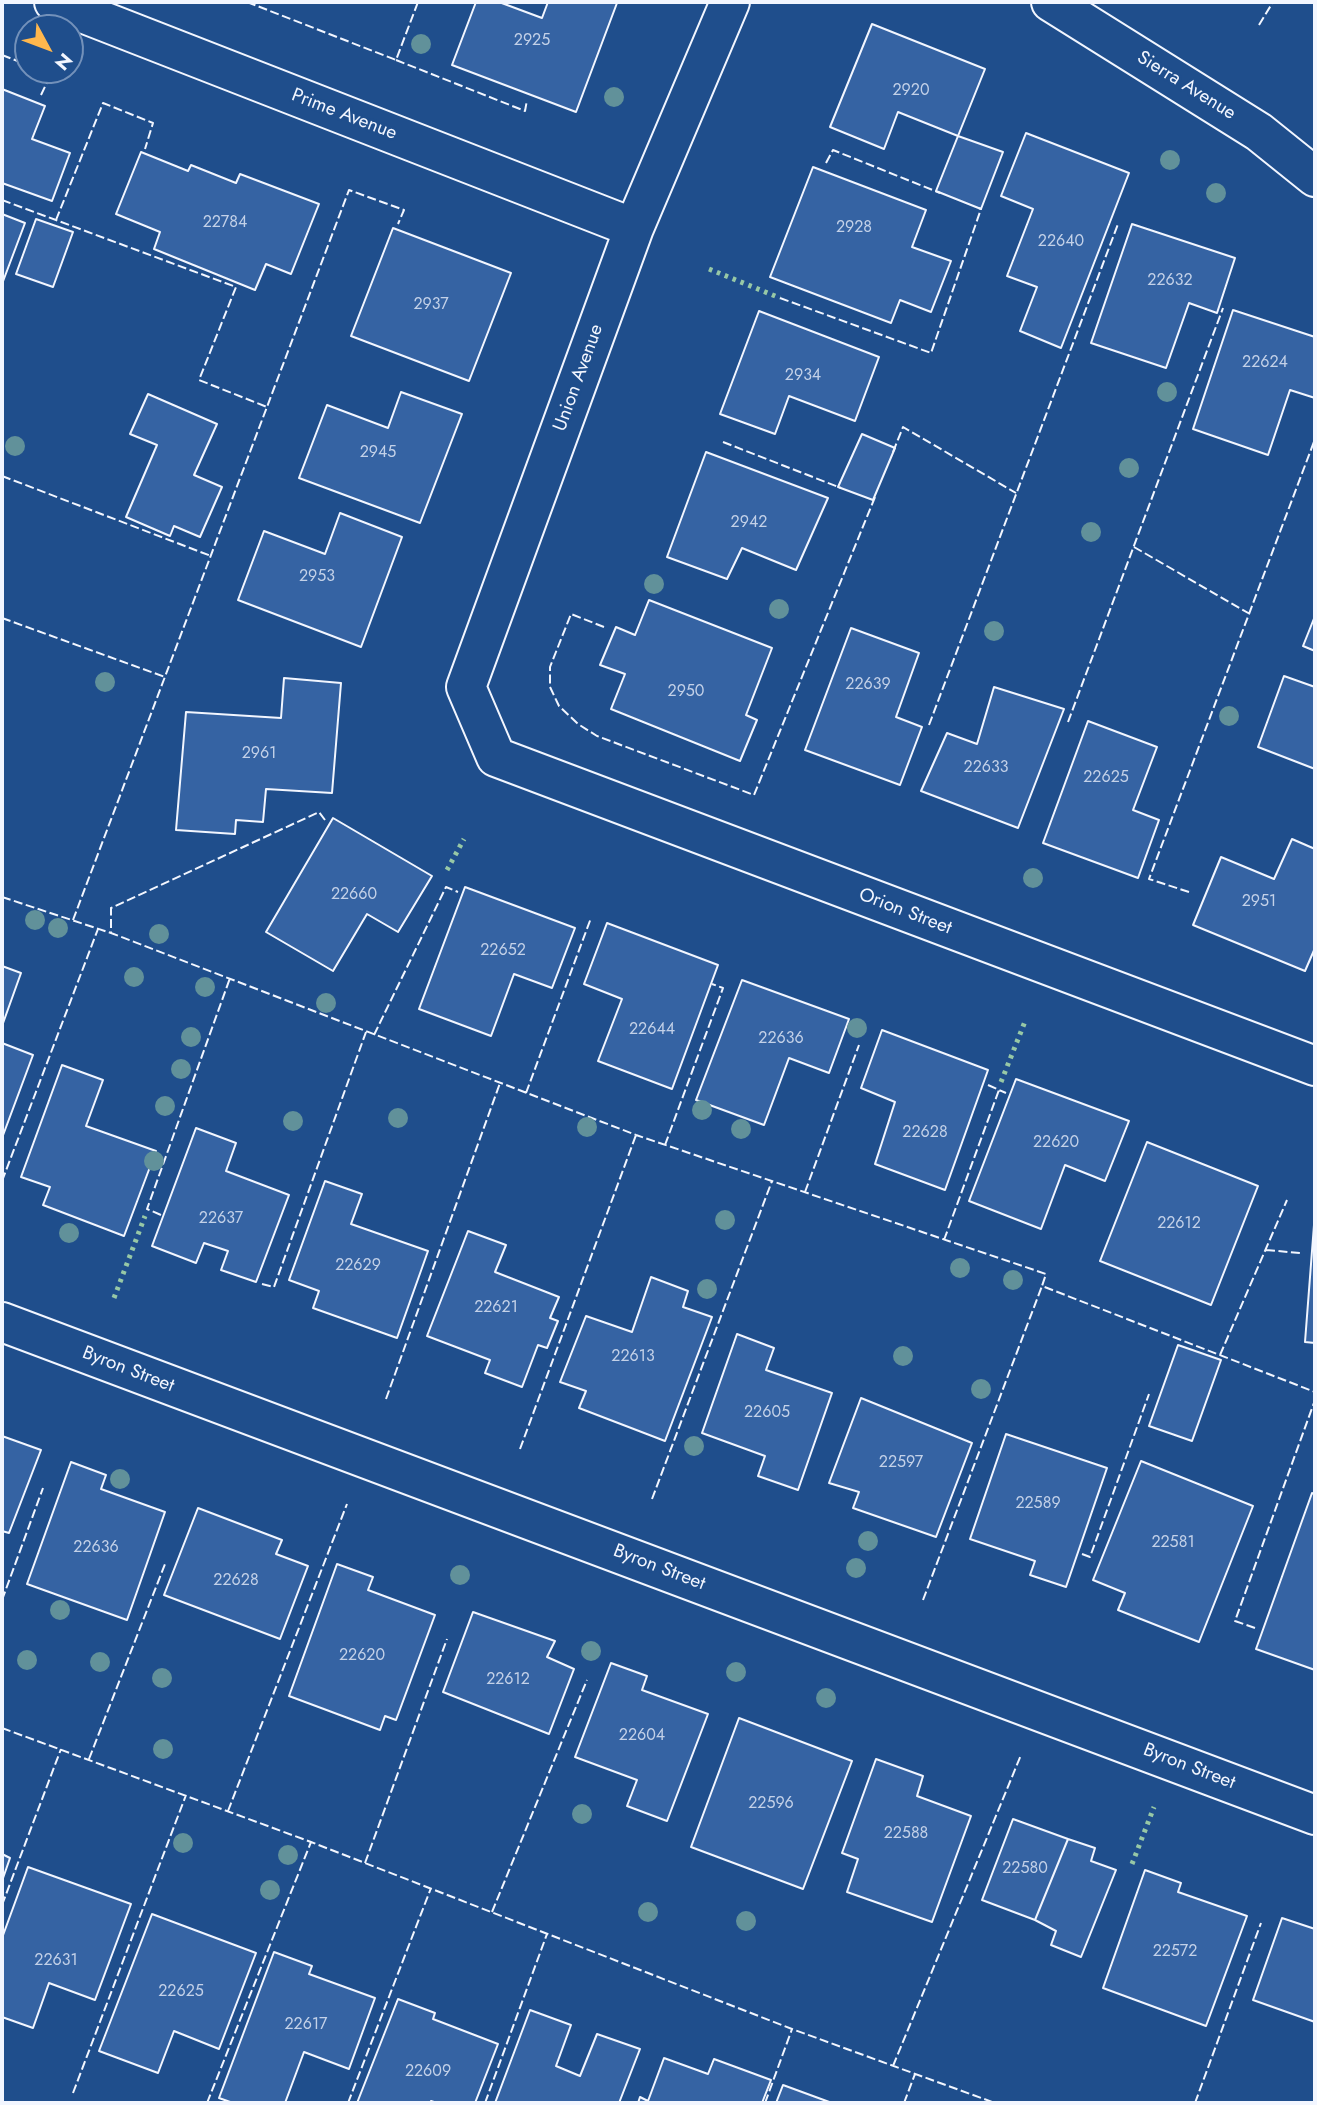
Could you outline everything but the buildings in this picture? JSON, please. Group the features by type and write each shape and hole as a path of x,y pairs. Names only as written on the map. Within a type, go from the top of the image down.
{"street":[{"name":"Prime Avenue","path":"54,2 634,228"},
{"name":"Union Avenue","path":"496,757 466,687 634,228 730,2"},
{"name":"Sierra Avenue","path":"1051,2 1259,132 1315,177"},
{"name":"Orion Street","path":"496,757 1315,1066"},
{"name":"Byron Street","path":"2,1322 1315,1815"}],"hedge":[{"path":"709,269 780,298"},
{"path":"447,870 464,839"},
{"path":"1001,1082 1026,1019"},
{"path":"114,1298 145,1216"},
{"path":"1132,1864 1154,1807"}],"fence":[{"path":"247,2 396,60 418,2"},
{"path":"1259,25 1273,2"},
{"path":"2,55 14,60"},
{"path":"396,60 525,111 527,100"},
{"path":"41,95 46,84"},
{"path":"56,220 103,103 153,123 145,149"},
{"path":"826,163 833,150 940,193"},
{"path":"73,920 349,190 404,210 398,224"},
{"path":"2,200 236,287 199,380 267,407"},
{"path":"780,298 931,353 981,209 979,208"},
{"path":"929,725 1118,224"},
{"path":"1068,722 1223,308"},
{"path":"893,452 903,427 1016,493"},
{"path":"1189,892 1149,879 1315,439"},
{"path":"723,442 841,488"},
{"path":"2,476 211,556"},
{"path":"604,627 571,614 550,667 550,687 559,706 578,724 597,736 754,795 875,497"},
{"path":"1134,547 1250,614"},
{"path":"2,618 165,677"},
{"path":"325,820 319,812 111,908 111,933 636,1135 1046,1274 1042,1286 1315,1392"},
{"path":"374,1035 446,887 458,892"},
{"path":"2,897 111,933"},
{"path":"526,1093 591,918"},
{"path":"2,1181 98,929"},
{"path":"161,1215 147,1209 230,978"},
{"path":"665,1145 723,988 712,984"},
{"path":"262,1284 274,1287 366,1032"},
{"path":"805,1192 859,1045"},
{"path":"386,1399 500,1083"},
{"path":"988,1085 1006,1093"},
{"path":"944,1240 999,1090"},
{"path":"520,1449 636,1135"},
{"path":"652,1499 772,1181"},
{"path":"1220,1355 1287,1200"},
{"path":"1266,1250 1300,1253"},
{"path":"923,1600 1042,1286"},
{"path":"1082,1554 1090,1557 1149,1394"},
{"path":"1255,1628 1235,1621 1315,1400"},
{"path":"2,1600 43,1488"},
{"path":"228,1811 347,1504"},
{"path":"89,1759 165,1564"},
{"path":"365,1863 447,1639"},
{"path":"492,1912 587,1680"},
{"path":"2,1728 311,1842 792,2029 995,2103"},
{"path":"2,1905 61,1749"},
{"path":"893,2066 1021,1755"},
{"path":"73,2093 186,1795"},
{"path":"207,2103 311,1842"},
{"path":"348,2103 431,1888"},
{"path":"1195,2103 1261,1923"},
{"path":"485,2103 547,1934"},
{"path":"765,2103 792,2029"},
{"path":"904,2103 915,2074"}]}
